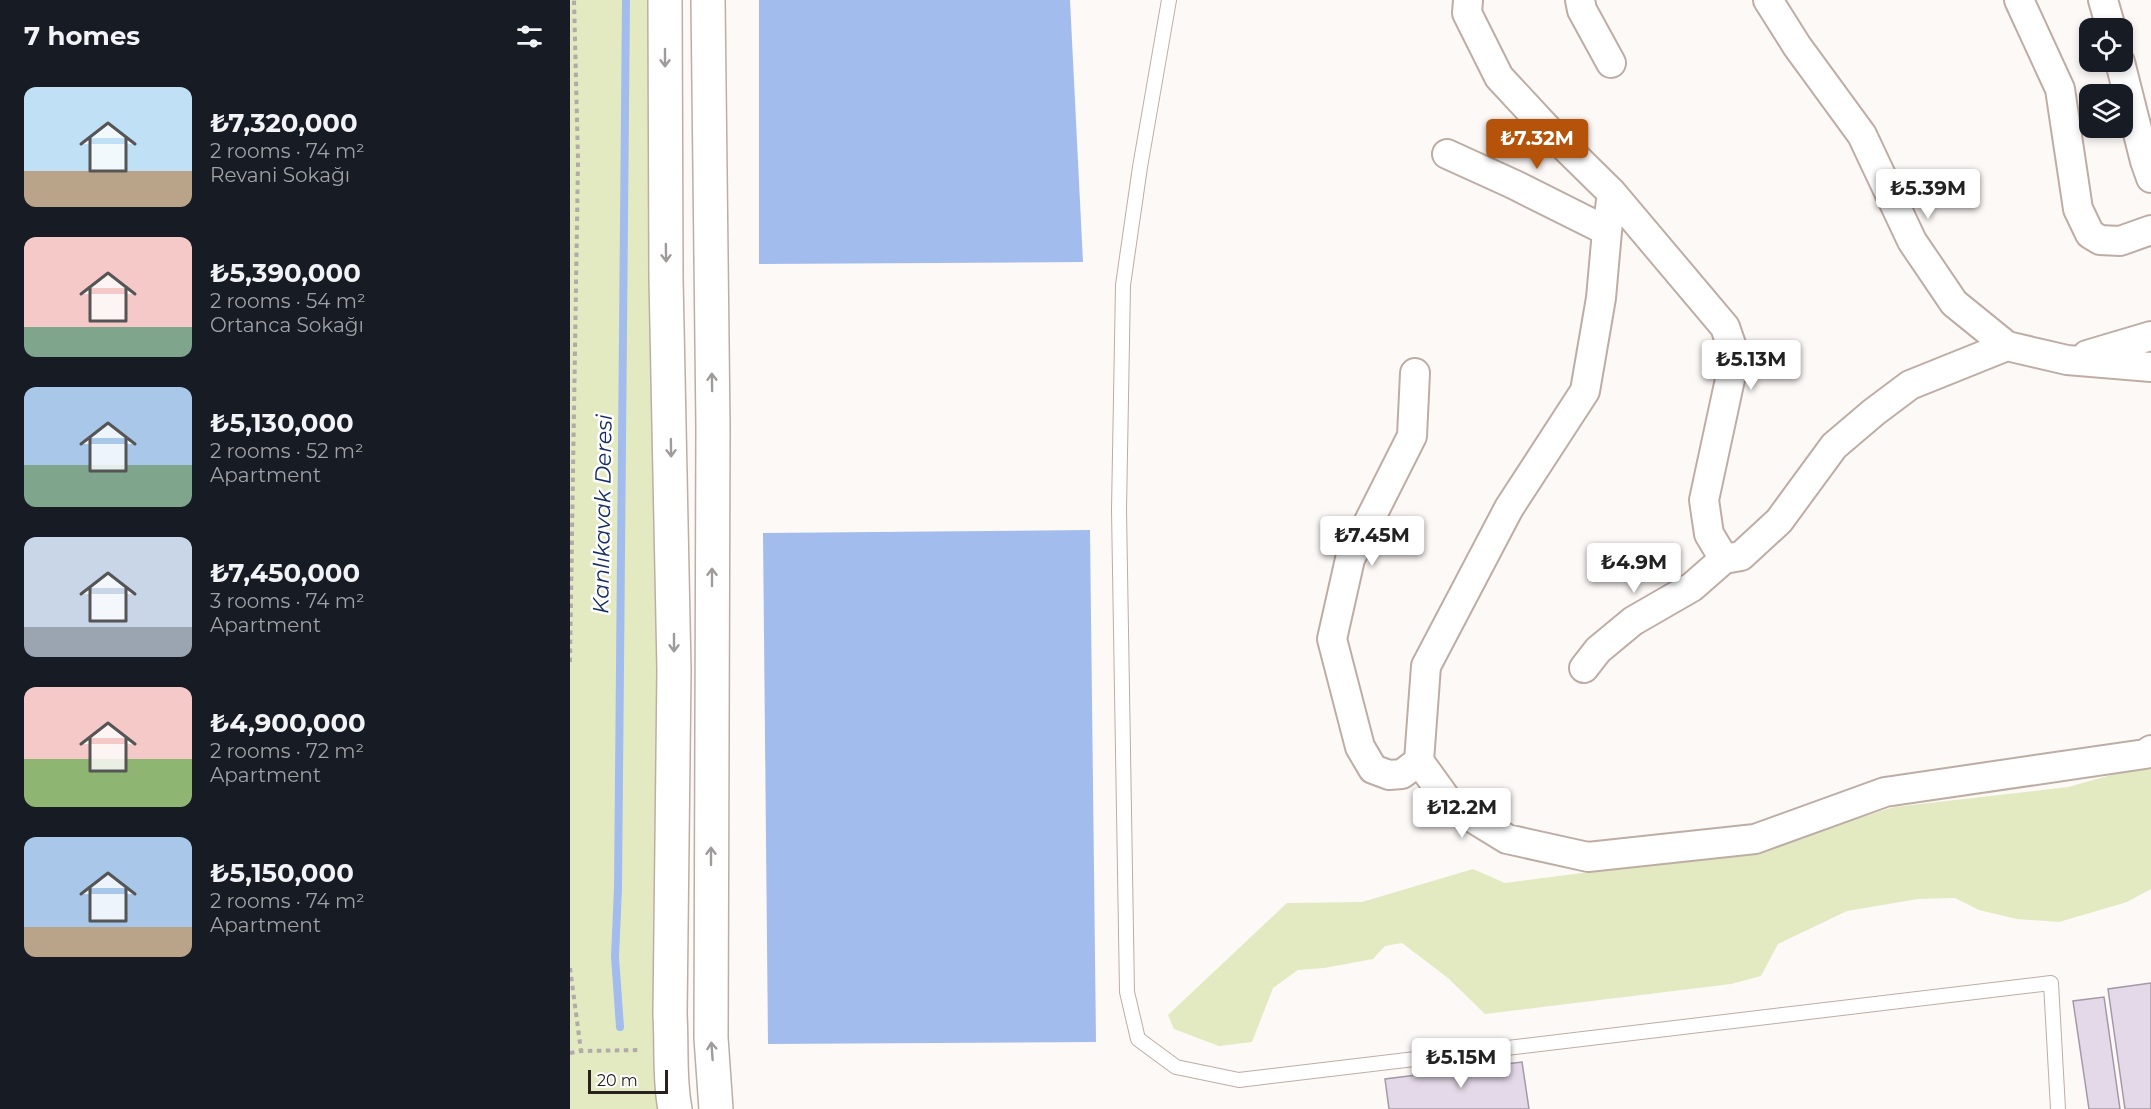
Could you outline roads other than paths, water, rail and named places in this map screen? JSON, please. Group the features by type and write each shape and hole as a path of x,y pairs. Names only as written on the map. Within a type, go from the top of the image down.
{"main road":[{"path":"665,0 666,278 674,637 670,1015 671,1088 675,1109"},
{"path":"708,0 713,427 711,1038 716,1109"}],"street":[{"path":"1468,0 1467,13 1499,77 1551,134 1612,194 1725,327 1735,356 1704,500 1709,534 1724,559"},
{"path":"1580,0 1582,10 1611,63"},
{"path":"1768,0 1797,46 1862,135 1912,241 1954,303 2007,346 2067,360 2151,367"},
{"path":"2019,0 2061,89 2078,209 2091,234 2100,240 2120,241 2151,230"},
{"path":"2103,0 2108,18"},
{"path":"2123,72 2151,177"},
{"path":"1447,154 1606,231"},
{"path":"1612,194 1606,231 1601,298 1585,391 1509,508 1426,666 1419,761 1450,804 1507,839 1588,857 1755,839 1885,792 2145,754 2151,750"},
{"path":"2067,360 2144,340 2151,336"},
{"path":"1584,668 1598,650 1633,621 1692,587 1724,559 1742,556 1779,521 1834,446 1874,412 1910,385 2007,346"},
{"path":"1415,373 1412,436 1350,559 1332,639 1360,747 1372,769 1389,775 1402,774 1419,761"}],"lane":[{"path":"1169,0 1140,167 1123,285 1119,510 1127,992 1138,1039 1176,1066 1239,1080 2051,983 2058,1109"}],"water":[{"path":"759,0 1070,0 1083,262 759,264"},
{"path":"1090,530 1096,1042 768,1044 763,533"}],"waterway":[{"name":"Kanlıkavak Deresi","path":"620,1027 615,957 618,888 626,0"}]}
